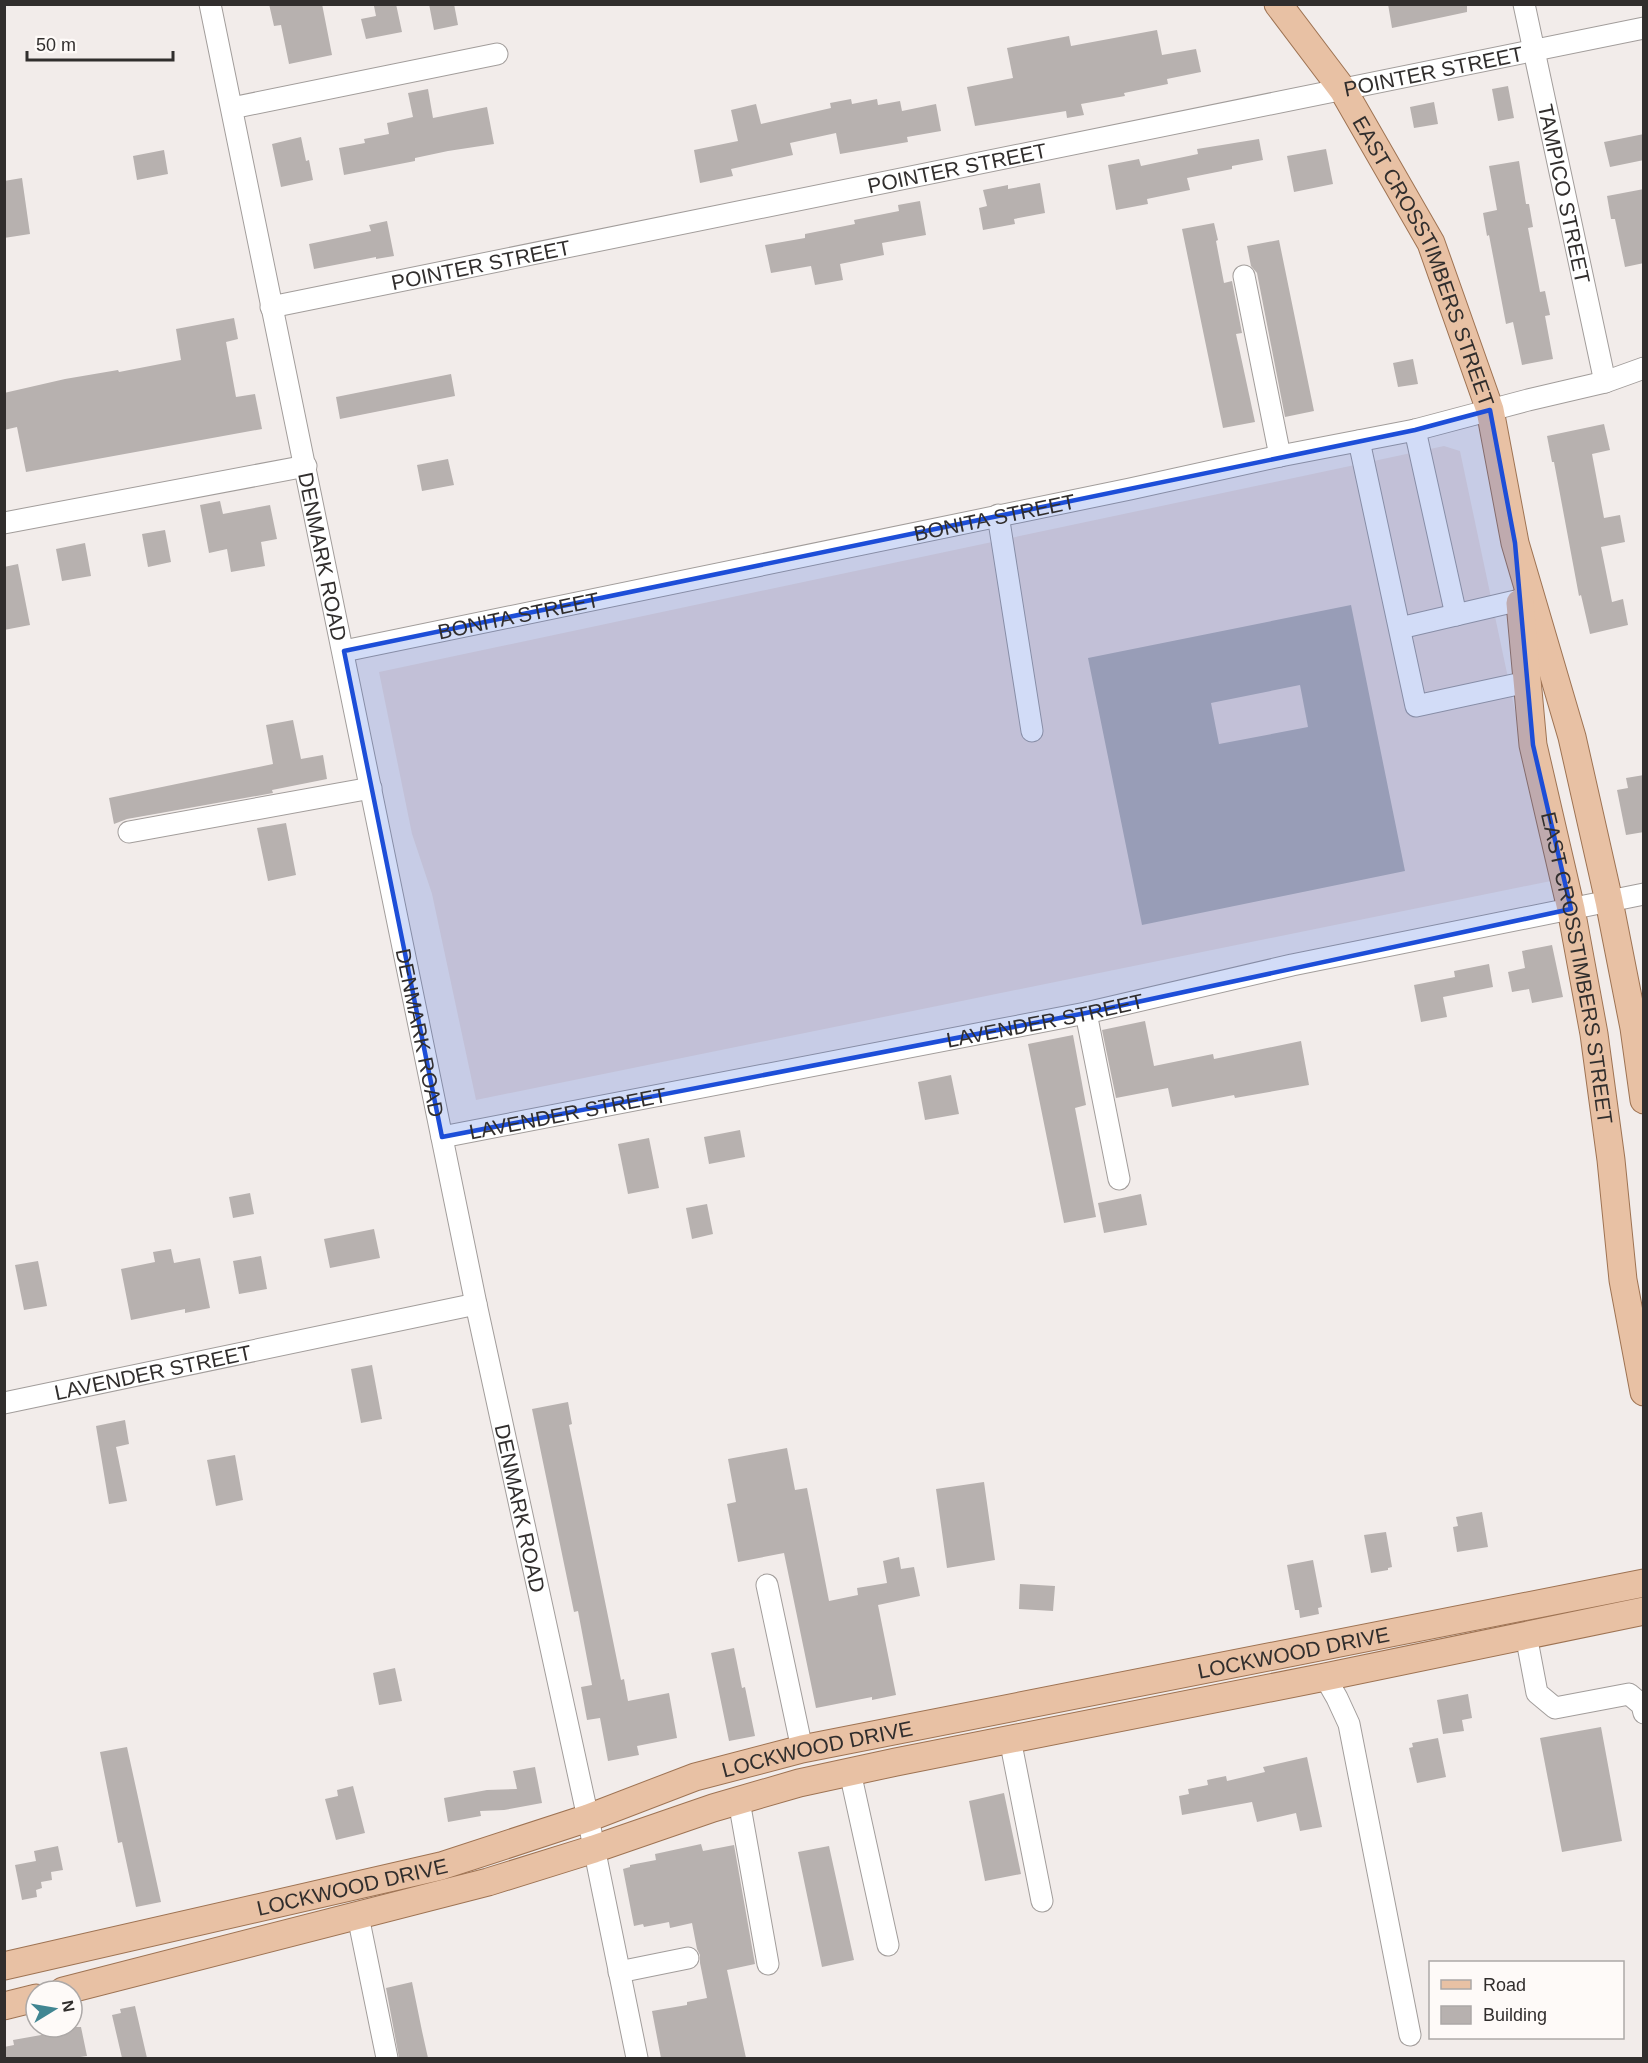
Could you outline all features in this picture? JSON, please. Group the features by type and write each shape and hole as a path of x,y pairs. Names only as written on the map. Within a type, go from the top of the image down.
{"main road":[{"name":"EAST CROSSTIMBERS STREET","path":"1278,4 1343,90 1431,243 1490,410 1515,543 1533,745 1571,909 1594,1034 1611,1161 1631,1244 1623,1280 1644,1392"},
{"name":"EAST CROSSTIMBERS STREET","path":"1515,543 1572,737 1609,901 1634,1028 1644,1100"},
{"name":"LOCKWOOD DRIVE","path":"4,1966 441,1866 588,1818 695,1777 802,1749 1644,1583"},
{"name":"LOCKWOOD DRIVE","path":"84,1986 488,1882 739,1801 799,1784 896,1762 1644,1611"},
{"path":"1318,1647 1325,1677"},
{"path":"891,1731 896,1762"},
{"path":"315,1896 321,1926"},
{"path":"4,2006 24,2001"}],"street":[{"name":"DENMARK ROAD","path":"210,4 476,1304 588,1818 637,2058"},
{"name":"TAMPICO STREET","path":"1524,4 1605,382"},
{"name":"POINTER STREET","path":"272,307 1644,28"},
{"path":"232,108 497,54"},
{"path":"1244,276 1280,456"},
{"name":"BONITA STREET","path":"344,651 1280,456 1415,430 1605,382 1644,368"},
{"path":"1415,430 1456,615"},
{"path":"1359,441 1416,706 1527,682"},
{"path":"4,523 306,466"},
{"path":"998,515 1032,731"},
{"path":"1400,628 1520,600"},
{"path":"129,832 371,788"},
{"name":"LAVENDER STREET","path":"442,1137 1086,1013 1292,965 1644,894"},
{"path":"1086,1013 1119,1179"},
{"name":"LAVENDER STREET","path":"4,1403 476,1304"},
{"path":"767,1585 802,1749"},
{"path":"1526,1635 1538,1693 1555,1708 1629,1694 1642,1705 1644,1713"},
{"path":"1325,1677 1349,1724 1410,2036"},
{"path":"1010,1740 1042,1901"},
{"path":"850,1772 888,1945"},
{"path":"739,1801 768,1964"},
{"path":"358,1916 387,2058"},
{"path":"619,1972 688,1958"}],"highlighted area":[{"path":"1490,410 1515,543 1533,745 1571,909 1086,1013 442,1137 344,651 1415,430"}],"shaded area":[{"path":"1444,446 1460,451 1551,881 476,1100 432,894 412,834 379,672"}],"building":[{"path":"269,4 322,4 332,55 289,64 281,25 274,26"},
{"path":"396,4 402,32 366,39 361,19 376,16 374,6"},
{"path":"429,4 454,4 458,25 434,30"},
{"path":"1388,4 1467,4 1467,12 1392,28"},
{"path":"1157,30 1162,55 1196,49 1201,72 1167,79 1168,84 1124,93 1125,96 1081,104 1084,115 1067,118 1066,111 975,126 967,87 1013,78 1007,48 1069,36 1071,46"},
{"path":"1508,86 1514,118 1498,121 1492,89"},
{"path":"428,89 433,118 487,107 494,144 448,151 415,158 415,161 344,175 339,148 365,143 364,139 389,134 387,123 413,117 408,93"},
{"path":"851,99 852,104 877,99 878,105 900,101 902,111 936,104 941,131 907,137 908,142 840,154 836,133 790,143 793,155 731,169 733,176 700,183 694,150 738,141 731,110 756,104 761,124 831,108 830,103"},
{"path":"1434,102 1438,124 1414,128 1410,107"},
{"path":"1644,134 1644,160 1610,167 1604,142"},
{"path":"301,137 313,180 281,187 272,144"},
{"path":"1259,139 1263,160 1187,178 1190,190 1147,199 1148,204 1116,210 1108,165 1139,159 1141,166 1198,154 1197,149"},
{"path":"1326,149 1333,184 1294,192 1287,156"},
{"path":"164,150 168,174 137,180 133,156"},
{"path":"1519,161 1526,204 1529,204 1533,227 1528,228 1540,292 1545,291 1550,315 1545,316 1553,359 1522,365 1513,322 1506,324 1483,213 1497,210 1489,166"},
{"path":"22,178 30,234 4,238 4,181"},
{"path":"1040,183 1045,213 1014,219 1015,224 983,230 979,208 987,206 983,190 1008,185 1008,189"},
{"path":"1644,189 1644,263 1625,267 1615,219 1611,219 1607,196"},
{"path":"920,201 926,235 882,243 884,255 840,264 843,280 815,285 811,266 771,273 765,245 805,238 805,234 855,224 854,220 899,211 898,205"},
{"path":"387,221 394,256 376,259 376,257 314,269 309,244 371,231 369,225"},
{"path":"1214,223 1224,283 1232,281 1242,333 1236,334 1255,422 1223,428 1182,229"},
{"path":"1279,240 1314,411 1285,417 1257,273 1251,266 1247,246"},
{"path":"234,318 238,339 226,342 236,397 255,394 262,429 26,472 17,427 4,430 4,393 65,379 118,370 119,372 181,360 176,329"},
{"path":"1413,359 1418,384 1398,387 1393,363"},
{"path":"451,374 455,396 340,419 336,397"},
{"path":"1604,424 1610,450 1592,454 1604,518 1620,515 1625,542 1601,547 1612,602 1623,599 1628,625 1590,634 1581,595 1579,596 1547,436"},
{"path":"448,459 454,485 422,491 417,465"},
{"path":"220,501 223,514 270,505 277,539 261,542 265,566 231,572 227,549 209,553 200,505"},
{"path":"165,530 171,562 148,567 142,534"},
{"path":"85,543 91,576 62,581 56,549"},
{"path":"18,564 30,625 4,630 4,567"},
{"path":"1351,605 1405,871 1142,925 1088,658","holes":["1300,685 1308,727 1219,744 1211,703"]},
{"path":"293,720 301,759 323,755 327,779 272,790 273,793 127,819 114,824 109,798 273,764 266,725"},
{"path":"1644,775 1644,832 1626,835 1617,790 1628,788 1626,778"},
{"path":"286,823 296,875 268,881 257,828"},
{"path":"1552,945 1563,997 1532,1003 1529,989 1512,992 1508,972 1525,968 1522,951"},
{"path":"1489,964 1493,987 1443,997 1447,1017 1421,1022 1414,985 1455,977 1454,971"},
{"path":"1145,1021 1154,1066 1213,1054 1214,1059 1301,1041 1309,1085 1235,1098 1234,1095 1172,1107 1168,1088 1116,1098 1102,1030"},
{"path":"1073,1035 1086,1105 1075,1108 1096,1217 1064,1223 1028,1044"},
{"path":"951,1075 959,1114 925,1120 918,1082"},
{"path":"740,1130 745,1157 709,1164 704,1137"},
{"path":"649,1138 659,1188 628,1194 618,1144"},
{"path":"250,1193 254,1214 233,1218 229,1197"},
{"path":"1141,1194 1147,1225 1104,1233 1098,1203"},
{"path":"707,1204 713,1234 692,1239 686,1208"},
{"path":"374,1229 380,1258 330,1268 324,1239"},
{"path":"171,1249 174,1263 200,1258 210,1308 185,1313 185,1309 131,1320 121,1269 155,1262 153,1252"},
{"path":"261,1256 267,1289 239,1294 233,1261"},
{"path":"38,1261 47,1306 24,1310 15,1265"},
{"path":"372,1365 382,1419 361,1423 351,1369"},
{"path":"568,1402 572,1424 569,1425 621,1680 624,1679 628,1701 669,1693 677,1738 637,1746 639,1755 608,1761 600,1718 587,1720 581,1687 592,1685 578,1611 574,1612 532,1409"},
{"path":"125,1420 129,1444 116,1447 127,1501 109,1504 96,1426"},
{"path":"787,1448 795,1490 807,1488 829,1601 858,1595 857,1588 887,1583 883,1561 899,1557 901,1569 914,1567 920,1596 878,1605 896,1695 872,1700 872,1697 816,1708 784,1553 738,1562 727,1504 736,1502 728,1459"},
{"path":"235,1455 243,1500 216,1506 207,1460"},
{"path":"984,1482 995,1560 947,1568 936,1489"},
{"path":"1482,1512 1488,1547 1457,1552 1453,1527 1458,1526 1456,1517"},
{"path":"1386,1532 1392,1567 1371,1573 1364,1535"},
{"path":"1313,1560 1322,1607 1318,1608 1319,1614 1300,1618 1299,1610 1295,1610 1287,1565"},
{"path":"1020,1584 1055,1586 1053,1611 1019,1609"},
{"path":"734,1648 755,1736 729,1741 711,1653"},
{"path":"395,1668 402,1701 379,1705 373,1673"},
{"path":"1468,1694 1472,1718 1462,1720 1464,1731 1443,1734 1437,1700"},
{"path":"1601,1727 1622,1841 1562,1852 1540,1738"},
{"path":"1438,1738 1446,1777 1417,1783 1409,1748 1413,1747 1412,1743"},
{"path":"127,1747 161,1902 136,1907 122,1842 118,1843 100,1752"},
{"path":"1307,1757 1322,1827 1300,1831 1296,1813 1257,1822 1252,1802 1182,1815 1179,1796 1189,1794 1188,1789 1208,1785 1207,1780 1226,1776 1227,1781 1265,1772 1263,1767"},
{"path":"535,1767 542,1803 504,1810 480,1811 481,1816 448,1822 444,1798 487,1790 517,1789 513,1771"},
{"path":"353,1786 365,1833 336,1840 325,1799 338,1796 337,1790"},
{"path":"1004,1793 1021,1874 985,1881 969,1801"},
{"path":"701,1844 703,1851 734,1845 755,1964 727,1970 746,2058 661,2058 652,2011 687,2005 687,2002 707,1998 700,1955 692,1923 670,1928 669,1922 644,1927 643,1924 634,1926 623,1869 630,1865 656,1860 655,1854"},
{"path":"58,1846 63,1870 51,1872 52,1880 41,1882 42,1888 36,1890 37,1897 22,1900 15,1865 36,1861 34,1851"},
{"path":"829,1846 854,1960 822,1967 798,1852"},
{"path":"412,1982 428,2058 399,2058 386,1988"},
{"path":"135,2006 147,2058 122,2058 112,2015 121,2013 120,2009"},
{"path":"83,2039 87,2056 4,2058 4,2047 14,2045 13,2040"}]}
